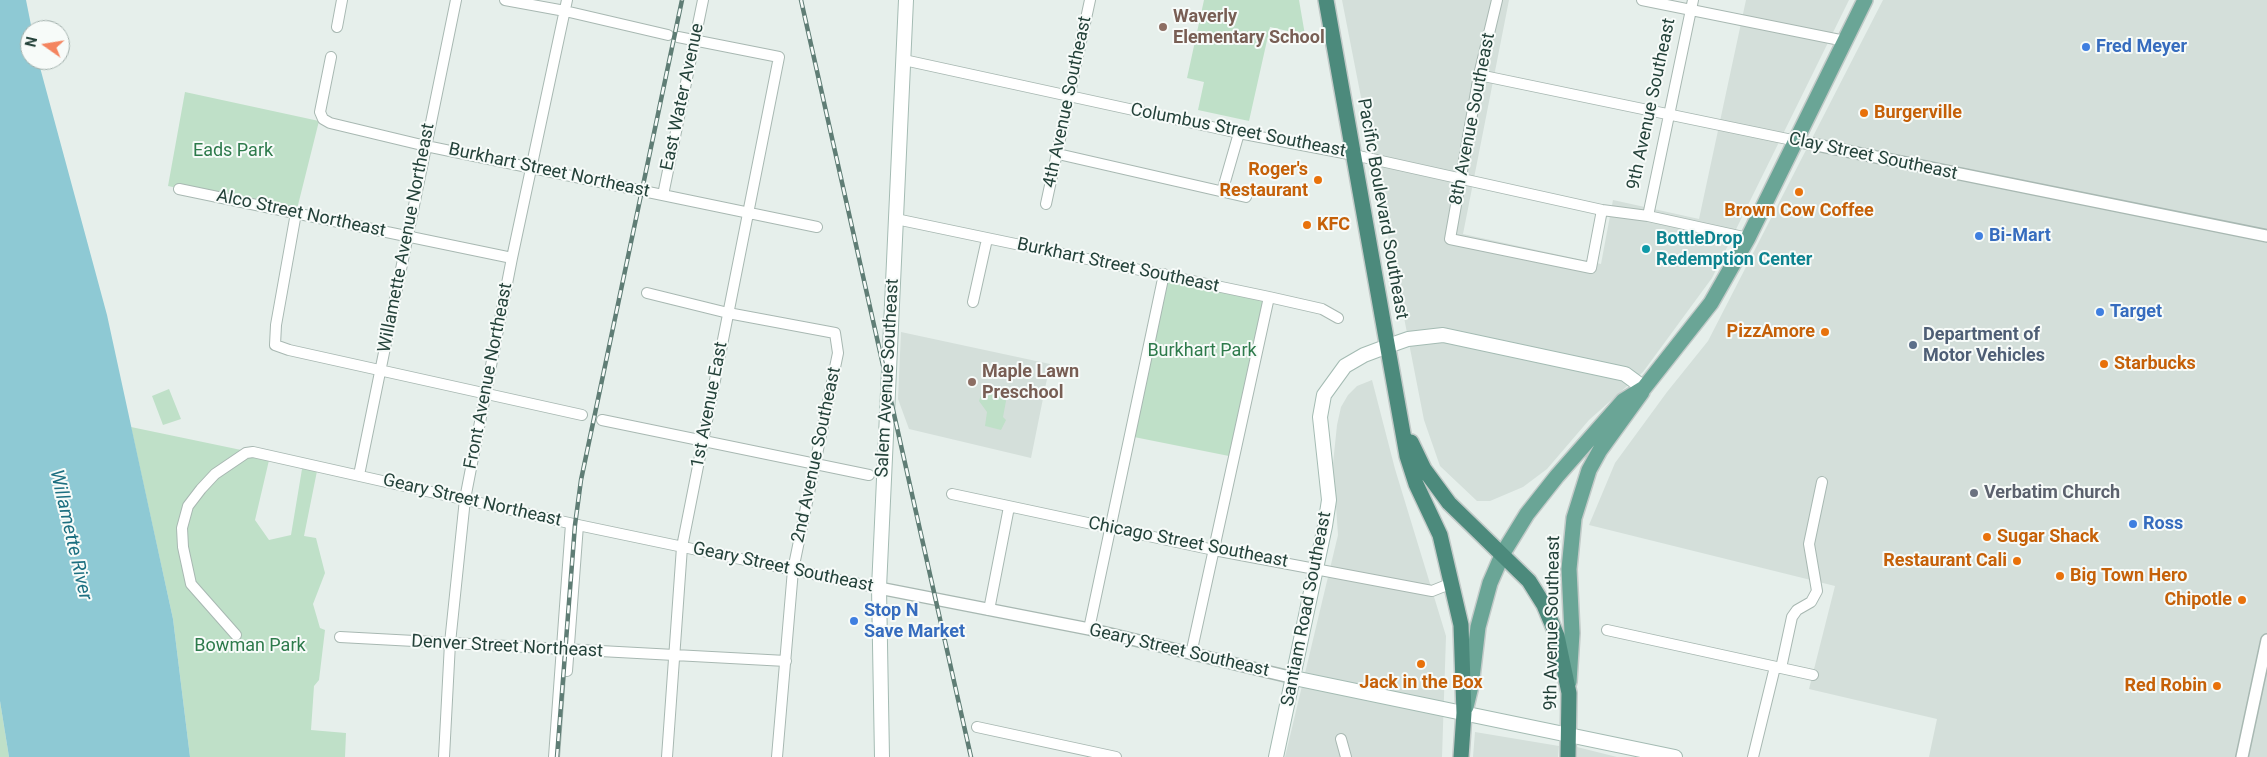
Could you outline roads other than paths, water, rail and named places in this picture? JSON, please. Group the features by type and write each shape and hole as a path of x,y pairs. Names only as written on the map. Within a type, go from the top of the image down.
{"highway":[{"name":"Pacific Boulevard Southeast","path":"1326,0 1402,425 1413,475 1440,535 1461,625 1464,713 1462,757"},
{"name":"Pacific Boulevard Southeast","path":"1402,425 1424,469 1449,502 1503,553 1529,581 1544,605 1557,636 1568,693"},
{"name":"9th Avenue Southeast","path":"1568,693 1570,734 1568,757"}],"main road":[{"name":"Salem Avenue Southeast","path":"882,757 879,588 906,0"},
{"name":"9th Avenue Southeast","path":"1568,693 1572,633 1569,569 1574,518 1587,478 1600,450 1644,388 1711,303 1748,238 1865,0"},
{"path":"1388,346 1408,339 1443,335 1625,374 1644,388 1623,402 1557,476 1528,514 1503,553 1490,583 1478,628 1471,686 1464,713"},
{"name":"Santiam Road Southeast","path":"1276,757 1317,568 1329,500 1320,417 1324,395 1345,366 1388,346"},
{"name":"Geary Street Southeast","path":"1294,678 1675,757"}],"street":[{"path":"337,27 342,0"},
{"name":"Willamette Avenue Northeast","path":"359,475 456,0"},
{"path":"505,0 565,11 695,40"},
{"name":"Front Avenue Northeast","path":"444,757 450,643 464,499 512,258 568,0"},
{"name":"East Water Avenue","path":"662,195 703,0"},
{"name":"4th Avenue Southeast","path":"1046,204 1090,0"},
{"name":"8th Avenue Southeast","path":"1497,0 1479,74 1450,239 1590,268 1602,210"},
{"path":"1642,0 1692,5 1845,41"},
{"name":"9th Avenue Southeast","path":"1648,216 1692,5"},
{"name":"1st Avenue East","path":"667,757 682,547 779,57 695,40"},
{"name":"Burkhart Street Northeast","path":"331,57 320,112 323,120 330,124 426,146 748,213"},
{"name":"Columbus Street Southeast","path":"904,60 1239,133 1462,178 1602,210 1648,216 1748,238"},
{"name":"Clay Street Southeast","path":"1479,74 1797,141 2267,236"},
{"path":"1222,192 1239,133"},
{"path":"1058,154 1246,197"},
{"name":"Alco Street Northeast","path":"179,189 512,258"},
{"path":"296,213 276,326 275,345 289,350 582,415"},
{"path":"748,213 817,227"},
{"name":"Burkhart Street Southeast","path":"896,219 1269,297 1322,309 1338,318"},
{"path":"974,302 988,239"},
{"path":"1089,629 1164,274"},
{"path":"647,293 728,312"},
{"path":"1191,654 1269,297"},
{"name":"2nd Avenue Southeast","path":"728,312 835,333 838,353 793,570 777,757"},
{"path":"602,420 814,466 869,476"},
{"name":"Geary Street Northeast","path":"236,635 191,584 183,547 182,528 188,506 215,474 246,453 262,454 574,525 682,547"},
{"path":"1753,757 1792,617 1797,610 1811,602 1817,591 1808,544 1822,482"},
{"name":"Chicago Street Southeast","path":"952,494 1214,550 1432,591 1452,584"},
{"path":"989,610 1010,507"},
{"path":"560,757 574,525"},
{"name":"Geary Street Southeast","path":"682,547 1089,629 1294,678"},
{"path":"1607,630 1813,675"},
{"name":"Denver Street Northeast","path":"340,637 786,661"},
{"path":"2242,757 2267,640"},
{"path":"554,757 565,650"},
{"path":"978,728 1116,757"},
{"path":"1341,739 1346,757"}],"water":[{"name":"Willamette River","path":"0,0 26,0 30,20 20,20 20,70 41,70 107,315 173,619 190,757 9,757 0,701"}],"railway":[{"path":"557,757 575,525 581,480 682,0"},
{"path":"801,0 971,757"}],"place":[{"name":"Waverly Elementary School","path":"1163,27"},
{"name":"Fred Meyer","path":"2086,47"},
{"name":"Burgerville","path":"1864,113"},
{"name":"Roger's Restaurant","path":"1318,180"},
{"name":"Brown Cow Coffee","path":"1799,192"},
{"name":"KFC","path":"1307,225"},
{"name":"Bi-Mart","path":"1979,236"},
{"name":"BottleDrop Redemption Center","path":"1646,249"},
{"name":"Target","path":"2100,312"},
{"name":"PizzAmore","path":"1825,332"},
{"name":"Department of Motor Vehicles","path":"1913,345"},
{"name":"Starbucks","path":"2104,364"},
{"name":"Maple Lawn Preschool","path":"972,382"},
{"name":"Verbatim Church","path":"1974,493"},
{"name":"Ross","path":"2133,524"},
{"name":"Sugar Shack","path":"1987,537"},
{"name":"Restaurant Cali","path":"2017,561"},
{"name":"Big Town Hero","path":"2060,576"},
{"name":"Chipotle","path":"2242,600"},
{"name":"Stop N Save Market","path":"854,621"},
{"name":"Jack in the Box","path":"1421,664"},
{"name":"Red Robin","path":"2217,686"}],"park label":[{"name":"Eads Park","path":"233,151"},
{"name":"Burkhart Park","path":"1202,351"},
{"name":"Bowman Park","path":"250,646"}]}
